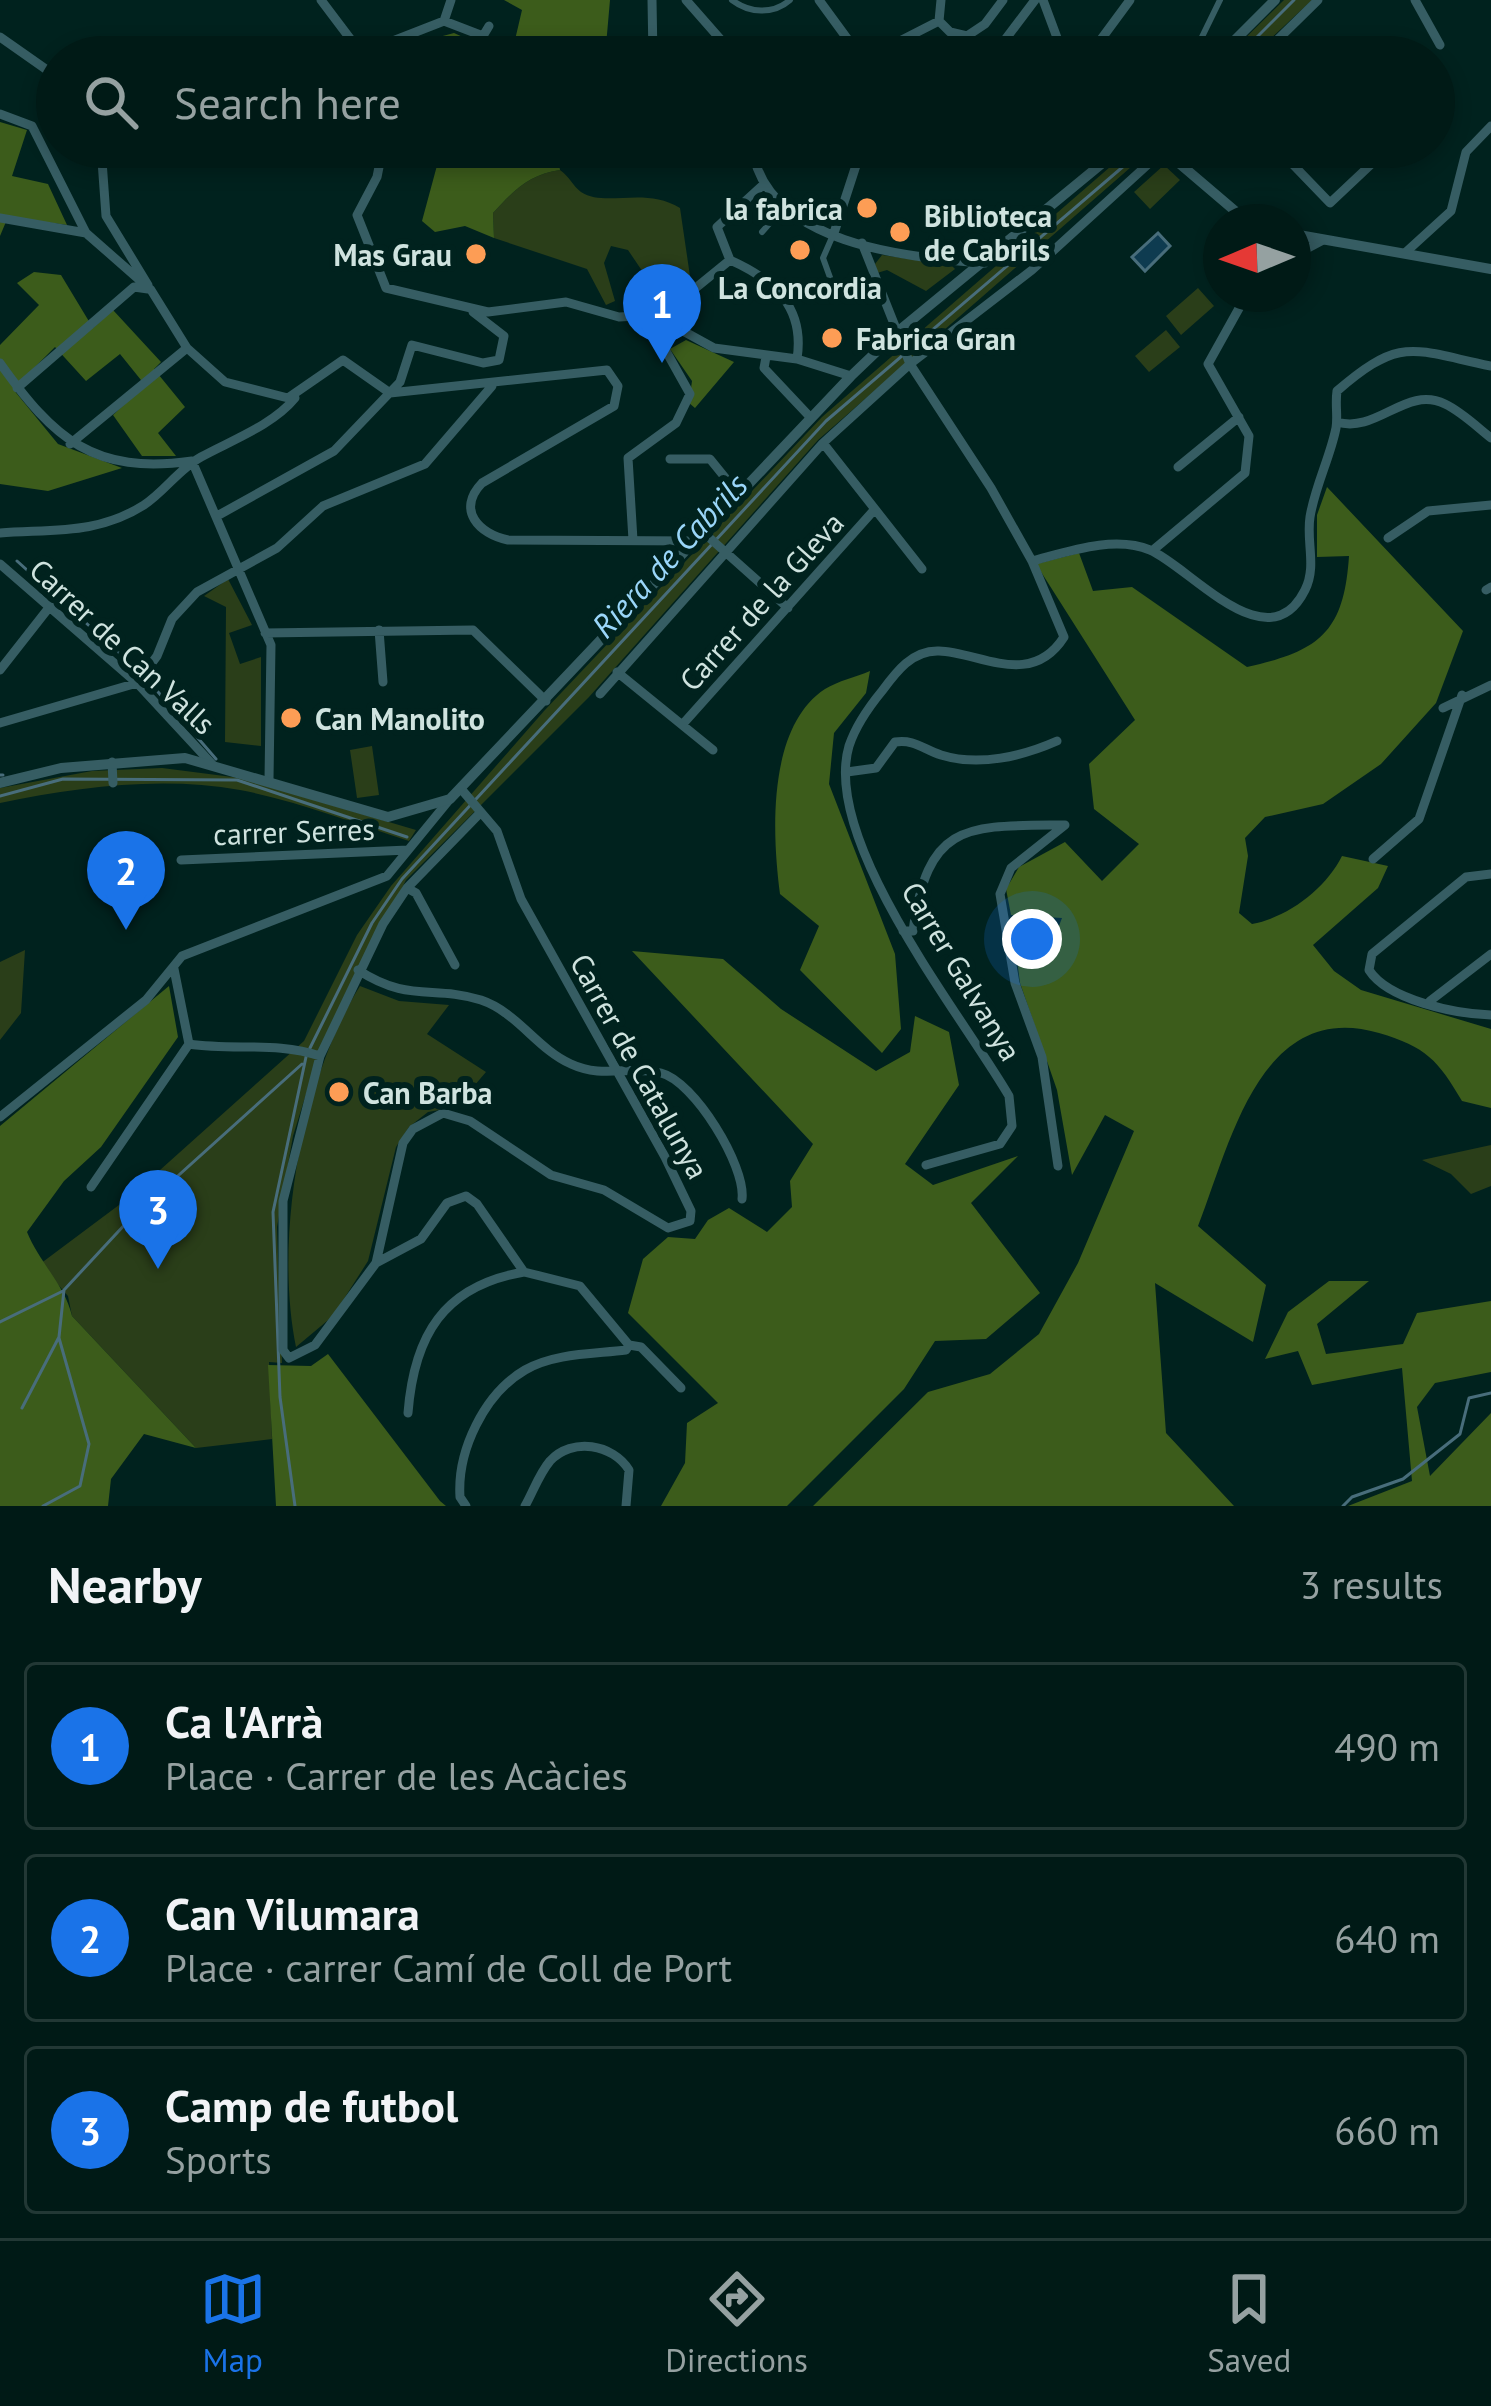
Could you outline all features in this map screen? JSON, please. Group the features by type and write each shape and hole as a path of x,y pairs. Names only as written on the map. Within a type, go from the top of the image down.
{"street":[{"path":"444,21 451,0"},
{"path":"652,0 653,36"},
{"path":"686,0 718,36"},
{"path":"732,0 742,8 764,11 790,0"},
{"path":"819,0 841,36"},
{"path":"939,21 941,0"},
{"path":"939,21 950,32 967,36 986,24 1003,0"},
{"path":"1009,36 1039,0 1056,36"},
{"path":"1103,36 1130,0"},
{"path":"1202,36 1220,0"},
{"path":"1240,36 1275,0"},
{"path":"1281,36 1318,0"},
{"path":"1414,0 1435,36"},
{"path":"320,2 348,36"},
{"path":"408,36 444,21 481,36"},
{"path":"904,36 939,21"},
{"path":"484,36 489,26"},
{"path":"0,37 36,62"},
{"path":"0,113 32,126 36,134"},
{"path":"1406,252 1451,212 1466,152 1491,125"},
{"path":"53,168 86,233 151,290"},
{"path":"102,168 106,216 187,348 225,382 271,397 298,394"},
{"path":"379,168 357,215 381,280 392,290 471,309 566,302 611,315 660,317 714,348 796,359 851,376"},
{"path":"757,168 783,208 834,233 866,246 985,263"},
{"path":"836,294 823,258 855,168"},
{"path":"0,784 61,768 113,772 185,758 388,817 465,794 851,376 1097,168"},
{"path":"600,694 722,551 823,443 909,361 1032,270 1142,168"},
{"path":"1186,168 1227,204"},
{"path":"1296,168 1330,203 1367,168"},
{"path":"764,184 717,227 730,260 748,268 793,307 799,323 796,359"},
{"path":"762,232 783,208"},
{"path":"0,218 86,233"},
{"path":"1311,238 1491,269"},
{"path":"1311,246 1323,240"},
{"path":"866,246 909,361 1031,561 1090,547 1152,551 1250,616 1286,609 1299,599 1310,577 1311,512 1337,422 1337,391 1376,358 1403,348 1491,366"},
{"path":"660,317 730,260"},
{"path":"17,388 122,295 134,287 151,290"},
{"path":"217,516 334,451 400,382 412,345 425,344 483,363 499,360 504,336 471,309"},
{"path":"1152,551 1246,473 1250,444 1208,364 1237,312"},
{"path":"633,540 628,458 676,423 690,394 652,326 639,316"},
{"path":"70,444 187,348"},
{"path":"766,357 764,368 811,418"},
{"path":"0,532 56,533 119,518 146,504 193,461 283,413 298,394 343,360 390,393 492,386 595,368 614,377 618,395 604,415 476,488 471,507 480,530 508,540 703,537 788,608"},
{"path":"0,364 70,444 137,465 193,461"},
{"path":"0,723 137,683 183,606 236,567 277,548 323,506 425,464 492,386"},
{"path":"1337,422 1370,422 1413,401 1434,400 1491,438"},
{"path":"1178,467 1239,417"},
{"path":"823,443 922,569"},
{"path":"670,459 710,459 740,496"},
{"path":"193,461 265,633 274,667 269,779"},
{"path":"1388,538 1427,511 1491,505"},
{"name":"Carrer de la Gleva","path":"682,725 875,509"},
{"name":"Carrer Galvanya","path":"926,1165 1000,1144 1012,1126 1009,1096 903,931 870,864 849,803 849,748 864,713 908,660 937,650 997,667 1057,648 1064,627 1031,561"},
{"name":"Carrer de Can Valls","path":"0,564 137,683 212,764"},
{"path":"0,670 51,605"},
{"path":"380,630 383,682"},
{"path":"265,633 473,630 546,701"},
{"path":"617,672 713,751"},
{"path":"1443,708 1462,694 1491,685"},
{"path":"1373,859 1419,819 1462,694"},
{"path":"848,772 876,768 895,742 904,740 942,756 997,758 1024,755 1057,740"},
{"name":"Carrer de Catalunya","path":"376,1263 403,1143 413,1129 443,1113 470,1121 551,1175 604,1190 668,1228 691,1222 685,1197 621,1075 520,899 497,830 465,794"},
{"path":"0,1117 146,1000 197,946 387,876 450,799"},
{"path":"479,810 407,888 312,1053 289,1163 282,1237 284,1350 290,1358 315,1345 376,1263 422,1239 447,1203 466,1196 524,1272"},
{"path":"903,931 913,931 914,905 932,857 975,826 1065,825 1011,868 1000,893 1016,983 1042,1057 1058,1166"},
{"name":"carrer Serres","path":"181,860 408,850"},
{"path":"1491,874 1466,877 1372,954 1369,970 1378,985 1491,1016"},
{"path":"407,888 416,893 455,965"},
{"path":"1430,1001 1491,954"},
{"path":"91,1187 188,1044 174,968"},
{"path":"358,970 401,993 481,1000 569,1064 598,1074 663,1073 689,1092 733,1159 742,1199"},
{"path":"188,1044 312,1053"},
{"path":"408,1413 414,1358 433,1323 465,1295 524,1272 580,1286 628,1336 626,1350 550,1360 508,1384 463,1454 460,1497 466,1506"},
{"path":"629,1345 641,1346 681,1388"},
{"path":"525,1506 550,1461 571,1448 594,1447 616,1455 629,1470 626,1506"}],"green space":[{"path":"504,0 610,0 607,36 516,36 522,10"},
{"path":"1284,0 1312,0 1273,36 1247,36"},
{"path":"0,122 27,130 12,176 48,184 67,225 8,217 0,236"},
{"path":"436,168 560,168 531,179 493,213 494,238 465,226 435,232 422,221"},
{"path":"1109,168 1130,168 818,440 589,697 406,880 320,1049 293,1136 277,1227 282,1363 269,1362 272,1439 196,1448 72,1316 68,1296 40,1264 131,1196 304,1041 357,935 391,886 544,711 822,417"},
{"path":"1161,168 1180,180 1150,209 1134,192"},
{"path":"560,170 591,196 653,198 680,208 691,283 659,296 628,250 611,246 604,263 615,301 606,305 587,269 494,238 493,213 531,179"},
{"path":"882,255 955,269 926,291 887,270 877,273 875,264"},
{"path":"34,272 61,275 93,328 113,310 161,362 154,369 185,407 158,433 176,456 142,456 113,415 145,385 120,354 86,381 55,347 13,389 58,444 122,468 48,491 0,484 0,345 39,305 17,283"},
{"path":"1198,288 1203,294 1203,312 1207,312 1181,335 1166,316"},
{"path":"1166,330 1180,347 1149,372 1135,356"},
{"path":"686,340 734,362 695,408 689,403 692,381 670,349"},
{"path":"1327,487 1463,631 1436,703 1381,764 1323,804 1265,817 1245,838 1248,856 1239,913 1252,924 1293,908 1326,879 1342,856 1388,866 1378,888 1313,945 1334,971 1361,990 1491,1029 1491,1108 1462,1101 1438,1065 1420,1050 1379,1033 1338,1028 1305,1037 1278,1057 1256,1086 1238,1120 1198,1226 1266,1285 1253,1342 1155,1283 1166,1433 1234,1506 813,1506 928,1392 990,1374 1039,1334 1078,1263 1134,1131 1105,1115 1072,1175 1057,1090 1020,983 1015,944 1047,957 1062,918 1011,915 1006,889 1019,867 1065,842 1102,881 1139,844 1094,809 1089,764 1135,720 1036,564 1079,553 1093,591 1132,587 1247,667 1272,661 1324,634 1341,603 1349,556 1317,557 1317,515"},
{"path":"228,579 252,625 229,633 240,664 261,657 261,746 225,742 226,607 204,596"},
{"path":"870,671 866,693 834,733 829,784 895,954 901,1029 882,1053 800,970 819,926 780,894 775,813 783,755 806,706 825,689"},
{"path":"372,746 379,795 357,798 350,750"},
{"path":"162,768 240,778 416,830 409,841 261,795 180,784 89,788 0,803 0,788 92,771"},
{"path":"25,950 21,1013 0,1040 0,962"},
{"path":"632,951 723,959 781,1009 876,1071 910,1052 915,1016 949,1032 959,1085 905,1164 933,1185 1018,1156 971,1203 1040,1293 986,1339 935,1341 904,1389 787,1506 661,1506 685,1463 687,1423 718,1403 628,1313 643,1259 668,1237 695,1239 708,1220 729,1208 767,1232 792,1207 790,1181 813,1144"},
{"path":"169,986 178,1037 101,1147 64,1181 27,1232 72,1316 196,1448 144,1434 111,1479 108,1506 0,1506 0,1126"},
{"path":"360,986 399,1001 449,1005 427,1034 486,1072 456,1107 428,1112 409,1127 396,1147 368,1261 333,1316 296,1347 288,1258 298,1161 322,1067"},
{"path":"1491,1145 1491,1186 1471,1194 1451,1174 1422,1160"},
{"path":"1329,1281 1369,1281 1317,1324 1326,1354 1403,1344 1417,1313 1491,1301 1491,1372 1435,1383 1417,1407 1430,1476 1491,1413 1491,1506 1348,1506 1412,1481 1402,1368 1312,1385 1298,1351 1265,1359 1288,1312"},
{"path":"328,1354 446,1506 276,1506 268,1365 311,1366"}],"water":[{"path":"1158,233 1170,246 1145,271 1132,257"}],"waterway":[{"name":"Riera de Cabrils","path":"1258,36 1294,0"},
{"name":"Riera de Cabrils","path":"310,1048 372,923 402,879 826,421 1121,168"},
{"path":"17,561 134,666"},
{"path":"152,685 216,759"},
{"path":"0,796 63,779 237,780 407,837"},
{"path":"295,1506 280,1397 273,1212 306,1057"},
{"path":"22,1408 59,1337 64,1290 129,1220 302,1064"},
{"path":"0,1322 63,1291"},
{"path":"43,1506 80,1486 89,1444 59,1338"},
{"path":"1343,1506 1352,1497 1403,1479 1460,1434 1469,1398 1491,1393"}],"place":[{"name":"la fabrica","path":"867,208"},
{"name":"Biblioteca de Cabrils","path":"900,232"},
{"name":"La Concordia","path":"800,250"},
{"name":"Mas Grau","path":"476,254"},
{"name":"Fabrica Gran","path":"832,338"},
{"name":"Ca l'Arrà","path":"662,363"},
{"name":"Can Manolito","path":"291,718"},
{"name":"Can Vilumara","path":"126,930"},
{"name":"Can Barba","path":"339,1092"},
{"name":"Camp de futbol","path":"158,1269"}]}
